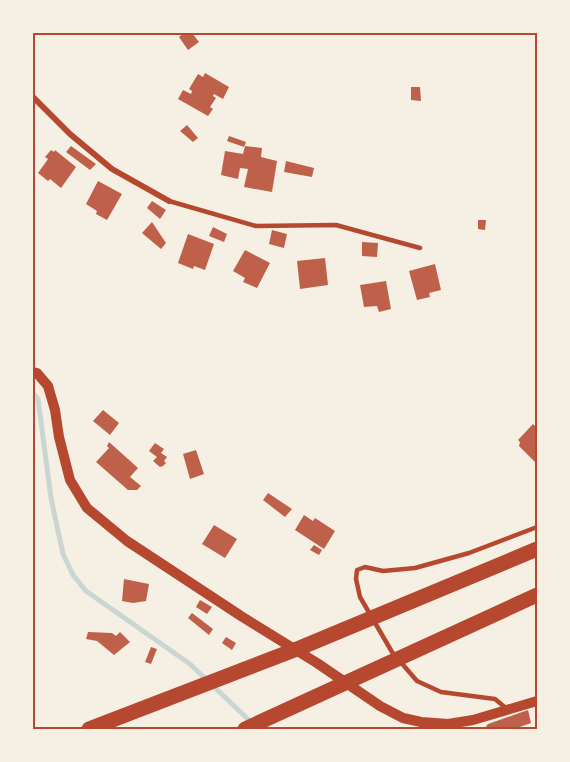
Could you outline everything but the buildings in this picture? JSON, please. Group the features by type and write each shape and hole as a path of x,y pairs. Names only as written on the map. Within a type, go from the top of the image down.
{"highway":[{"path":"90,729 302,647 537,549"},
{"path":"245,729 537,595"}],"street":[{"path":"33,96 70,134 112,169 170,201"},
{"path":"33,372 37,373 48,386 70,480 87,508 127,541 380,706 402,718 448,724 473,720 537,701"}],"lane":[{"path":"170,201 256,226 336,225 420,248"},
{"path":"507,709 495,699 441,692 417,681 392,652 360,597 356,579 357,570 365,567 383,571 415,568 469,553 537,527"}],"waterway":[{"path":"33,393 38,399 51,498 63,554 73,575 86,591 190,664 252,723"}]}
